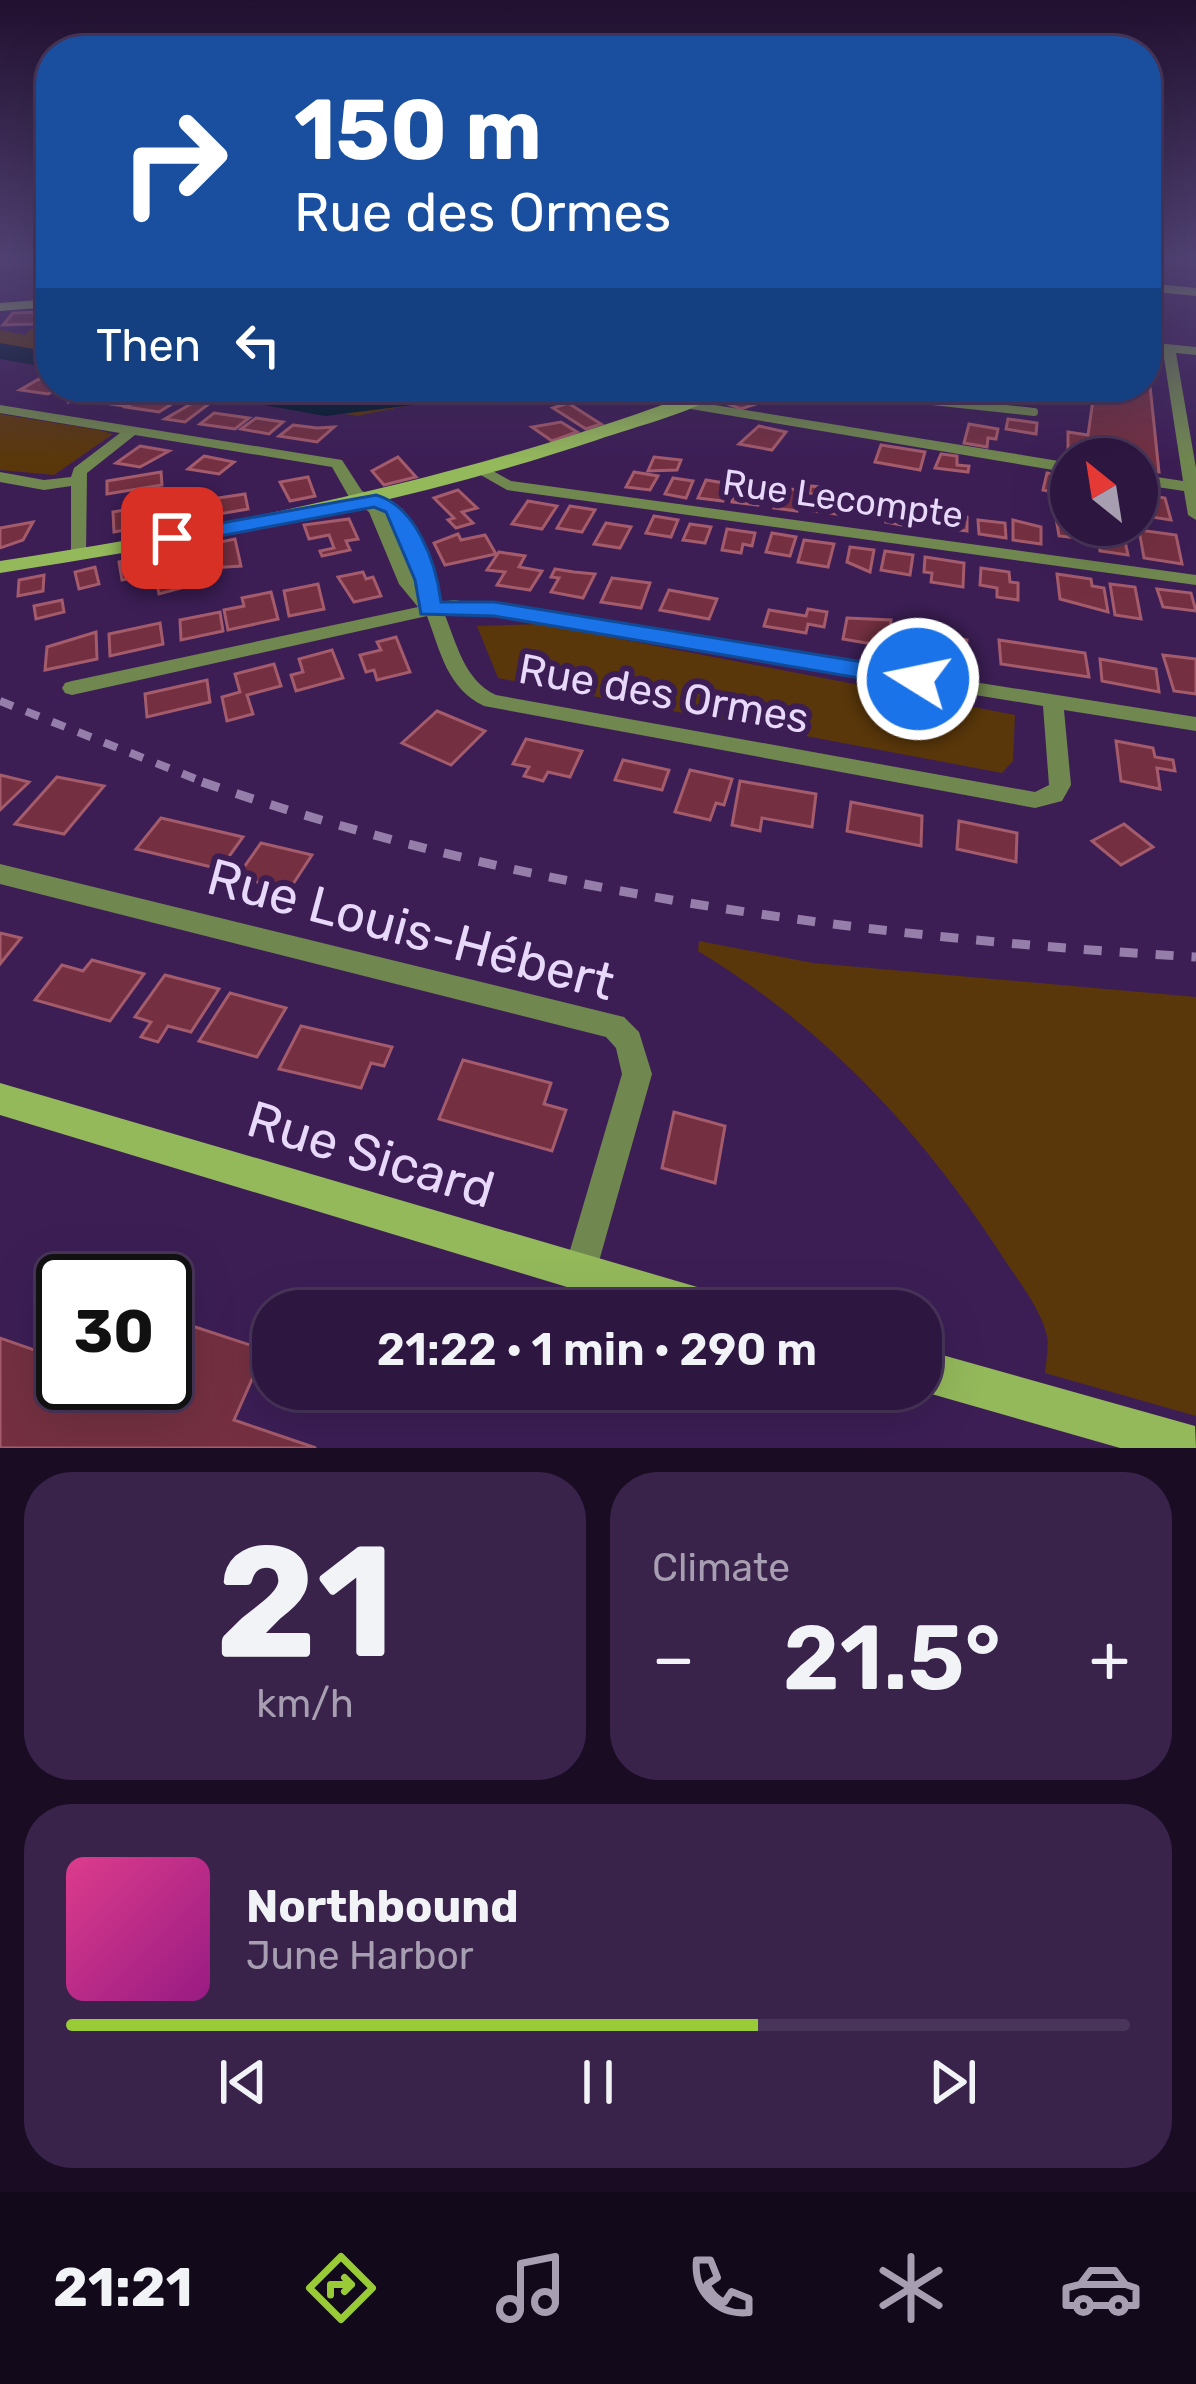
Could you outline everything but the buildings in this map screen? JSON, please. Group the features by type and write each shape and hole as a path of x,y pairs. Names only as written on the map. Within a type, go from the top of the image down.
{"street":[{"path":"1161,347 1196,351"},
{"path":"1169,348 1196,515"},
{"path":"0,567 366,499 484,471 689,402"},
{"path":"684,404 1050,465"},
{"name":"Rue des Ormes","path":"0,409 329,460 344,467 376,509 408,584 430,609 466,685 491,701 1025,799 1045,799 1060,785 1053,701"},
{"path":"1178,409 1196,411"},
{"path":"76,555 77,481 82,466 134,429"},
{"name":"Rue Lecompte","path":"484,471 507,484 1196,580"},
{"path":"0,478 44,485 77,481"},
{"path":"1158,482 1192,488"},
{"path":"72,688 430,609 494,609 1196,724"},
{"name":"Rue Louis-Hébert","path":"0,874 614,1027 629,1041 637,1074 580,1274"},
{"name":"Rue Sicard","path":"0,1099 637,1290"},
{"path":"942,1376 1175,1445"}],"lane":[{"path":"940,402 1034,412"}],"path":[{"path":"62,405 67,402"}],"shaded area":[{"path":"36,328 36,360 0,359 0,330 25,335"},
{"path":"277,402 426,402 357,416"},
{"path":"0,414 113,434 54,475 0,470"},
{"path":"542,624 1015,715 1013,761 1002,773 498,678 477,626"},
{"path":"699,941 813,963 1196,997 1196,1416 1045,1373 1048,1340 1040,1315 939,1167 829,1048 788,1013 698,951"}],"waterway":[{"path":"0,351 36,357"},
{"path":"296,402 325,407 367,402"}],"railway":[{"path":"0,701 210,784"},
{"path":"202,782 210,784"},
{"path":"210,784 445,853 693,904 944,937 1196,957"}],"route":[{"path":"172,538 376,501 395,508 427,580 430,609 454,605 494,609 918,679"}]}
